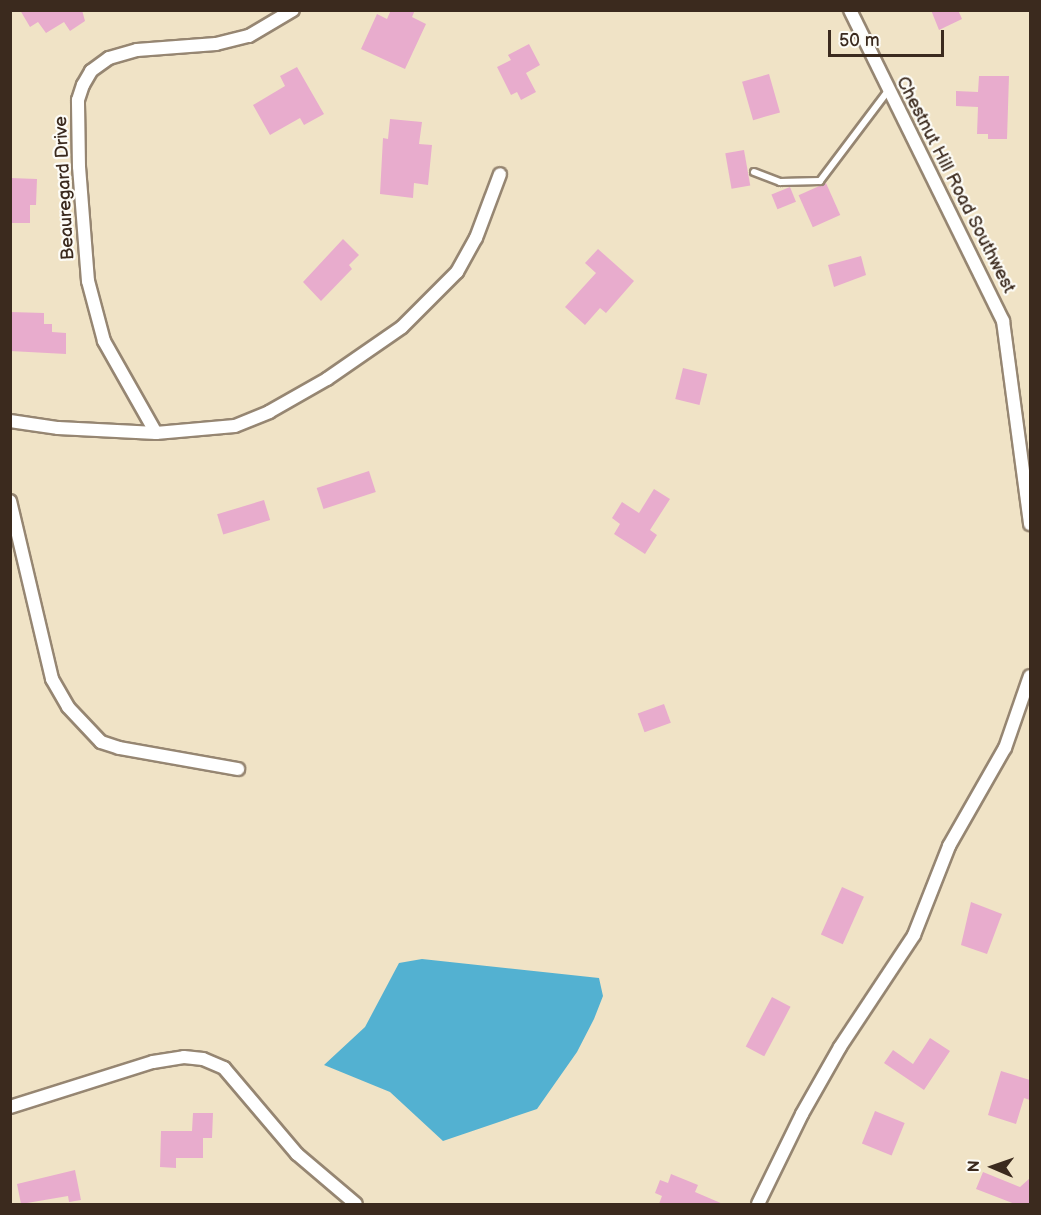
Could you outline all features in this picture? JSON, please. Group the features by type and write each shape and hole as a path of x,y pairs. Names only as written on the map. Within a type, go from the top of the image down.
{"street":[{"name":"Beauregard Drive","path":"156,433 104,341 88,281 80,167 81,92 91,71 109,58 137,50 216,44 249,36 293,10"},
{"name":"Chestnut Hill Road Southwest","path":"850,10 887,92 976,261 1003,321 1030,524"},
{"path":"10,426 11,421 91,431 156,433 236,426 269,412 327,379 402,327 457,272 476,238 500,174"},
{"path":"10,501 52,679 68,707 101,742 119,748 238,769"},
{"path":"758,1204 813,1095 914,935 949,846 1005,748 1030,676"},
{"path":"10,1107 153,1062 184,1057 203,1059 224,1068 297,1154 356,1204"}],"lane":[{"path":"754,172 780,182 820,181 887,92"}],"water":[{"path":"422,959 599,978 603,996 594,1019 577,1052 537,1109 443,1141 390,1092 324,1065 365,1027 399,963"}],"building":[{"path":"20,10 82,10 85,21 70,31 64,22 46,33 38,22 30,27"},
{"path":"391,10 415,10 412,17 426,24 405,69 361,49 377,14 387,19"},
{"path":"931,10 958,10 962,19 939,30"},
{"path":"529,44 540,65 526,73 536,92 521,100 517,92 511,95 497,67 511,60 508,55"},
{"path":"297,67 324,114 304,125 300,118 270,135 253,105 285,86 280,76"},
{"path":"769,74 780,112 753,120 742,82"},
{"path":"979,76 1009,76 1007,139 988,139 988,134 977,134 978,107 956,106 956,91 978,92"},
{"path":"390,119 422,122 419,144 432,145 428,185 414,183 413,198 380,194 383,138 388,139"},
{"path":"744,150 750,185 732,189 725,153"},
{"path":"10,178 37,179 36,205 30,205 30,223 10,223"},
{"path":"826,183 840,215 813,227 799,195"},
{"path":"790,187 796,202 777,209 771,194"},
{"path":"343,239 359,255 349,265 352,269 321,301 303,282"},
{"path":"598,249 634,281 606,313 600,308 585,325 565,307 596,273 585,263"},
{"path":"861,256 866,275 834,287 828,265"},
{"path":"10,312 44,313 44,324 52,324 52,332 66,333 66,354 10,351"},
{"path":"683,368 707,374 700,405 675,399"},
{"path":"369,471 376,492 323,509 317,488"},
{"path":"654,489 670,499 650,530 657,535 645,554 614,534 620,524 612,518 622,502 639,513"},
{"path":"264,500 270,520 223,534 217,514"},
{"path":"664,704 671,723 645,732 638,714"},
{"path":"842,887 864,897 843,944 821,935"},
{"path":"971,902 1002,914 987,954 961,945"},
{"path":"772,997 791,1007 764,1056 746,1046"},
{"path":"930,1038 950,1051 924,1090 884,1063 893,1050 913,1064"},
{"path":"1001,1071 1030,1080 1030,1100 1024,1098 1016,1124 988,1115"},
{"path":"875,1111 905,1123 892,1155 862,1143"},
{"path":"193,1113 213,1113 212,1138 203,1138 203,1158 176,1158 176,1168 160,1167 161,1131 192,1131"},
{"path":"75,1170 81,1200 69,1202 68,1196 21,1204 17,1184"},
{"path":"983,1172 1020,1187 1030,1178 1030,1204 1015,1204 976,1189"},
{"path":"671,1174 698,1185 695,1192 723,1204 659,1204 662,1196 655,1193 660,1180 668,1183"}]}
